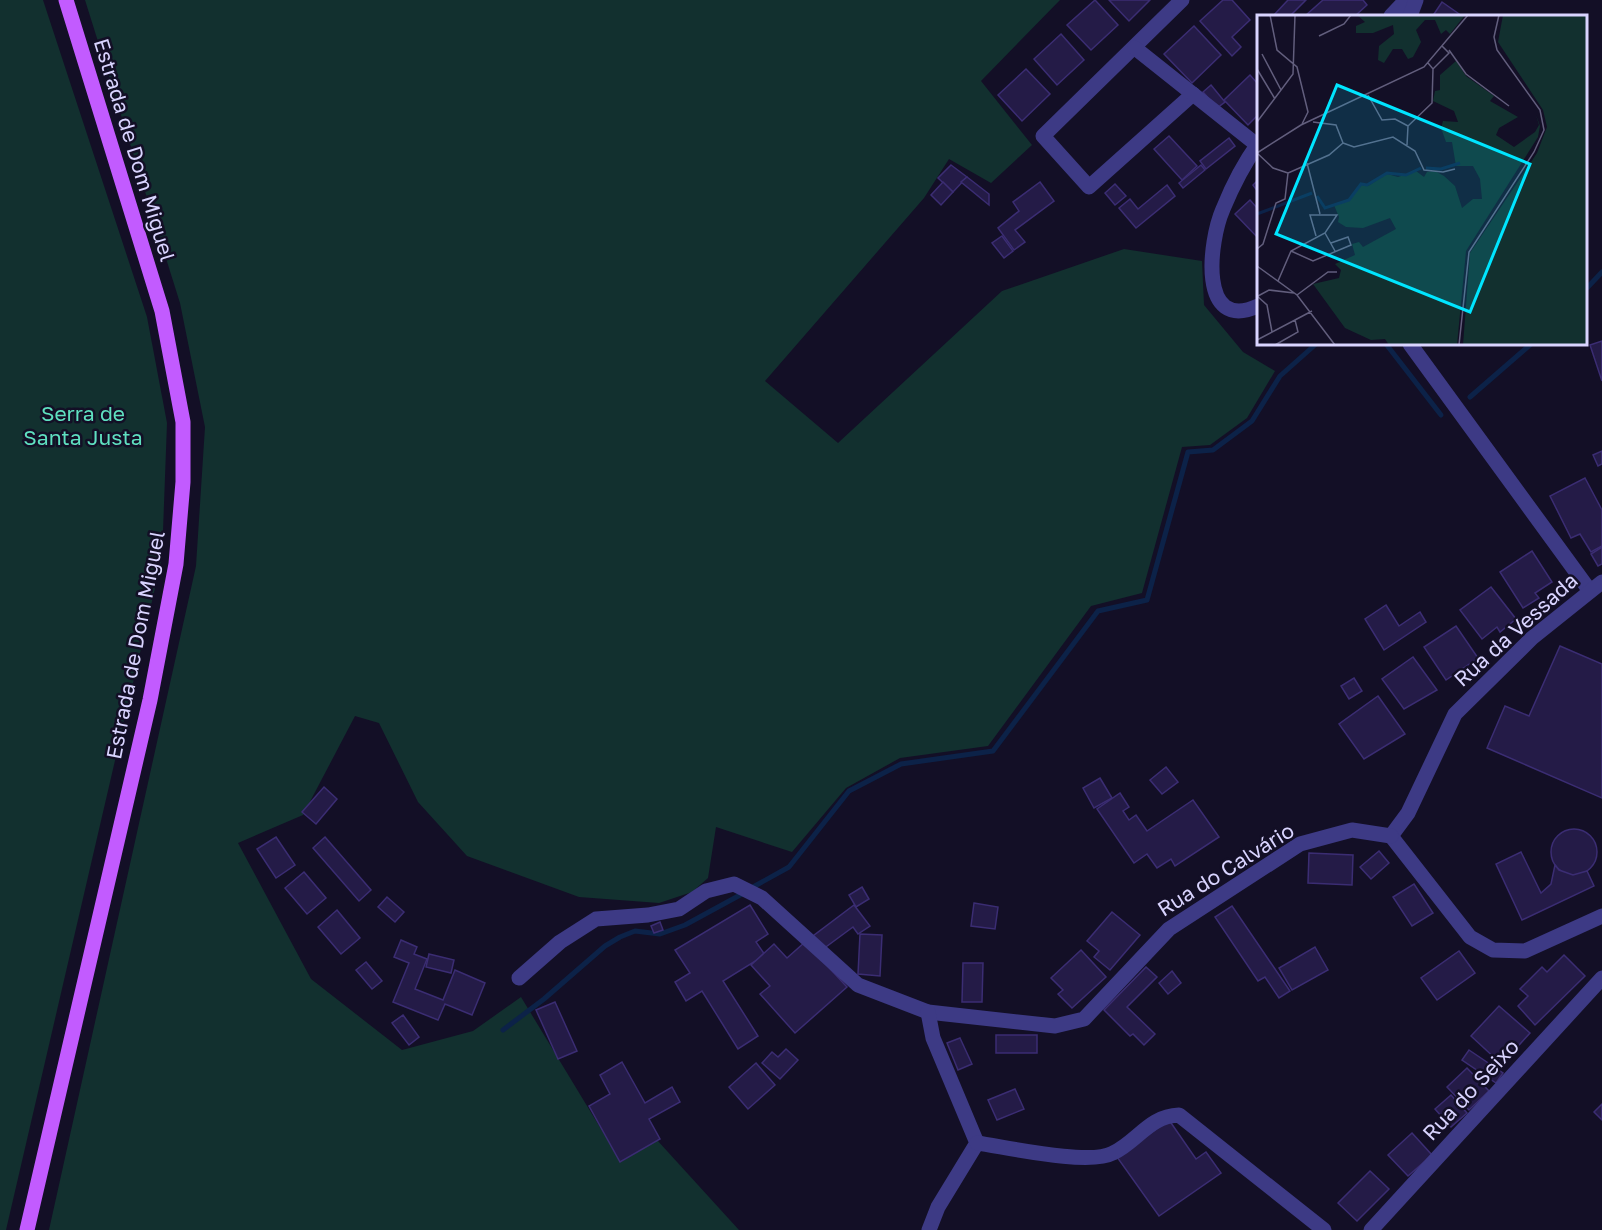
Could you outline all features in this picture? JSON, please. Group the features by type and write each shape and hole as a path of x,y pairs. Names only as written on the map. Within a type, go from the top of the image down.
{"main road":[{"name":"Estrada de Dom Miguel","path":"27,1230 150,700 176,564 183,482 183,422 162,311 66,0"}],"street":[{"path":"1182,0 1043,136 1089,187 1193,94"},
{"path":"1392,15 1406,0"},
{"path":"1410,15 1416,0"},
{"path":"1135,48 1257,143"},
{"path":"1257,146 1222,211 1213,255 1213,279 1216,298 1225,308 1236,312 1257,306"},
{"path":"1411,345 1596,586"},
{"name":"Rua da Vessada","path":"1391,836 1408,813 1455,714 1532,638 1596,586"},
{"name":"Rua do Calvário","path":"519,978 560,942 596,919 648,915 679,909 706,891 734,884 762,898 858,986 928,1012 1055,1026 1084,1018 1169,929 1300,844 1352,830 1391,836"},
{"path":"1391,836 1470,937 1493,950 1524,951 1602,916"},
{"name":"Rua do Seixo","path":"1371,1230 1602,978"},
{"path":"928,1012 933,1038 977,1143"},
{"path":"977,1143 1090,1159 1113,1154 1164,1115 1179,1115 1324,1230"},
{"path":"929,1230 938,1208 977,1143"}],"green space":[{"name":"Serra de Santa Justa","path":"0,0 43,0 147,317 167,423 162,558 6,1230 0,1230"},
{"path":"85,0 1060,0 981,81 1032,145 991,183 949,159 924,198 765,381 838,443 1002,291 1124,249 1202,261 1204,305 1243,352 1275,371 1247,418 1210,445 1182,447 1142,593 1091,606 988,746 900,758 846,788 792,852 716,827 708,878 692,892 659,903 579,897 467,856 418,802 379,723 355,716 303,815 238,843 311,979 402,1050 473,1031 521,997 621,1162 657,1140 739,1230 49,1230 196,566 205,427 180,303"}],"building":[{"path":"1095,0 1118,25 1091,50 1067,25"},
{"path":"1109,0 1150,0 1129,21"},
{"path":"1223,0 1232,0 1250,20 1232,37 1241,47 1232,56 1200,21"},
{"path":"1288,0 1306,0 1291,15 1274,15"},
{"path":"1323,0 1363,0 1367,5 1356,15 1306,15"},
{"path":"1442,2 1461,15 1436,15 1434,14"},
{"path":"1194,26 1221,55 1192,83 1164,54"},
{"path":"1061,34 1084,60 1057,85 1034,59"},
{"path":"1026,69 1050,94 1022,121 998,95"},
{"path":"1250,75 1257,83 1257,116 1248,125 1224,100"},
{"path":"1211,85 1225,102 1217,108 1203,92"},
{"path":"1169,136 1197,166 1182,180 1154,149"},
{"path":"1229,138 1235,146 1206,169 1200,161"},
{"path":"951,165 967,177 953,192 938,178"},
{"path":"1201,165 1205,170 1183,188 1179,183"},
{"path":"967,177 989,194 989,205 961,182"},
{"path":"943,182 953,192 941,205 931,195"},
{"path":"1040,182 1054,201 1015,230 1025,242 1014,250 998,228 1019,211 1013,202"},
{"path":"1115,184 1126,196 1115,205 1105,193"},
{"path":"1167,185 1175,196 1136,228 1119,208 1130,199 1138,209"},
{"path":"1250,200 1257,208 1257,237 1235,214"},
{"path":"1002,236 1013,251 1004,258 992,243"},
{"path":"1602,341 1602,381 1590,345"},
{"path":"1602,451 1602,464 1598,466 1593,455"},
{"path":"1585,478 1602,510 1602,546 1591,552 1580,534 1571,538 1550,496"},
{"path":"1602,547 1602,564 1598,566 1591,554"},
{"path":"1532,551 1552,582 1535,593 1539,598 1523,608 1500,572"},
{"path":"1491,587 1516,619 1500,632 1497,627 1482,639 1460,610"},
{"path":"1386,605 1399,626 1420,612 1426,622 1384,650 1365,619"},
{"path":"1456,626 1478,658 1446,680 1424,647"},
{"path":"1560,646 1602,664 1602,798 1487,748 1505,706 1529,716"},
{"path":"1413,657 1437,690 1404,709 1382,679"},
{"path":"1354,678 1362,691 1349,699 1341,686"},
{"path":"1378,696 1405,734 1364,759 1339,724"},
{"path":"1166,767 1178,782 1162,794 1150,780"},
{"path":"1100,778 1112,798 1094,808 1083,788"},
{"path":"324,787 337,799 316,824 302,812"},
{"path":"1120,793 1129,807 1123,811 1129,820 1136,815 1147,831 1193,800 1219,837 1175,866 1171,859 1157,868 1147,854 1134,863 1097,809"},
{"path":"1574,829 1590,836 1597,852 1590,868 1574,875 1558,868 1551,852 1558,836"},
{"path":"276,837 295,865 276,878 257,849"},
{"path":"325,837 371,890 359,901 313,848"},
{"path":"1379,851 1389,863 1371,879 1360,867"},
{"path":"1521,852 1541,893 1551,884 1555,865 1559,870 1573,875 1587,871 1594,886 1522,920 1496,864"},
{"path":"1309,853 1353,855 1352,885 1308,883"},
{"path":"304,872 326,898 307,914 285,888"},
{"path":"1414,884 1433,913 1412,926 1393,897"},
{"path":"862,887 869,899 856,907 849,895"},
{"path":"387,897 404,912 395,922 378,907"},
{"path":"974,903 998,907 995,929 971,926"},
{"path":"750,905 768,934 756,942 765,955 723,981 758,1036 738,1049 702,991 686,1001 675,982 690,973 675,950"},
{"path":"854,905 870,926 858,934 853,927 819,952 809,939"},
{"path":"1232,906 1290,991 1279,998 1265,977 1258,981 1215,917"},
{"path":"337,910 360,938 341,954 318,927"},
{"path":"1112,912 1140,935 1110,970 1094,957 1099,951 1087,941"},
{"path":"660,922 663,930 654,933 651,926"},
{"path":"860,934 882,935 880,976 858,974"},
{"path":"401,940 417,947 414,954 427,959 415,989 443,1000 455,970 485,983 472,1015 445,1004 438,1020 393,1002 409,963 394,957"},
{"path":"805,942 847,987 795,1033 760,994 770,986 751,965 774,944 787,958"},
{"path":"1315,947 1328,970 1292,990 1279,968"},
{"path":"1081,950 1106,977 1072,1008 1058,994 1063,990 1051,978"},
{"path":"1459,951 1475,973 1437,1000 1421,978"},
{"path":"429,954 454,960 451,973 426,967"},
{"path":"1564,955 1585,976 1535,1025 1518,1006 1528,996 1520,989 1542,967 1547,972"},
{"path":"366,962 382,981 372,989 356,970"},
{"path":"963,963 983,963 982,1002 962,1002"},
{"path":"1146,967 1157,977 1127,1007 1155,1034 1144,1045 1133,1034 1130,1036 1104,1010"},
{"path":"1172,971 1181,983 1168,994 1159,983"},
{"path":"555,1002 577,1051 558,1059 536,1010"},
{"path":"1499,1006 1530,1033 1512,1053 1508,1050 1498,1061 1471,1036"},
{"path":"403,1015 419,1037 409,1045 392,1023"},
{"path":"996,1035 1037,1035 1037,1053 996,1053"},
{"path":"960,1038 972,1064 958,1070 947,1043"},
{"path":"786,1049 798,1060 780,1079 762,1063 772,1052 778,1057"},
{"path":"1469,1050 1503,1073 1496,1083 1462,1060"},
{"path":"622,1062 645,1103 672,1087 680,1102 649,1119 660,1139 620,1162 589,1106 610,1094 600,1075"},
{"path":"756,1063 775,1085 748,1109 729,1087"},
{"path":"1467,1068 1489,1091 1469,1110 1447,1087"},
{"path":"1015,1089 1024,1109 997,1120 988,1100"},
{"path":"1451,1095 1467,1113 1451,1127 1435,1109"},
{"path":"1602,1104 1602,1120 1594,1112"},
{"path":"1169,1120 1196,1159 1206,1152 1221,1173 1159,1216 1117,1157"},
{"path":"1412,1133 1432,1155 1408,1176 1388,1155"},
{"path":"1370,1171 1389,1189 1357,1221 1338,1203"}],"waterway":[{"path":"1587,288 1602,272"},
{"path":"753,887 789,867 849,791 901,764 993,751 1098,611 1147,600 1188,452 1213,450 1252,421 1280,376 1315,345"},
{"path":"1387,345 1441,415"},
{"path":"1470,397 1530,345"},
{"path":"503,1030 544,999 605,946 620,937 635,931 660,934 685,925 742,894"}]}
